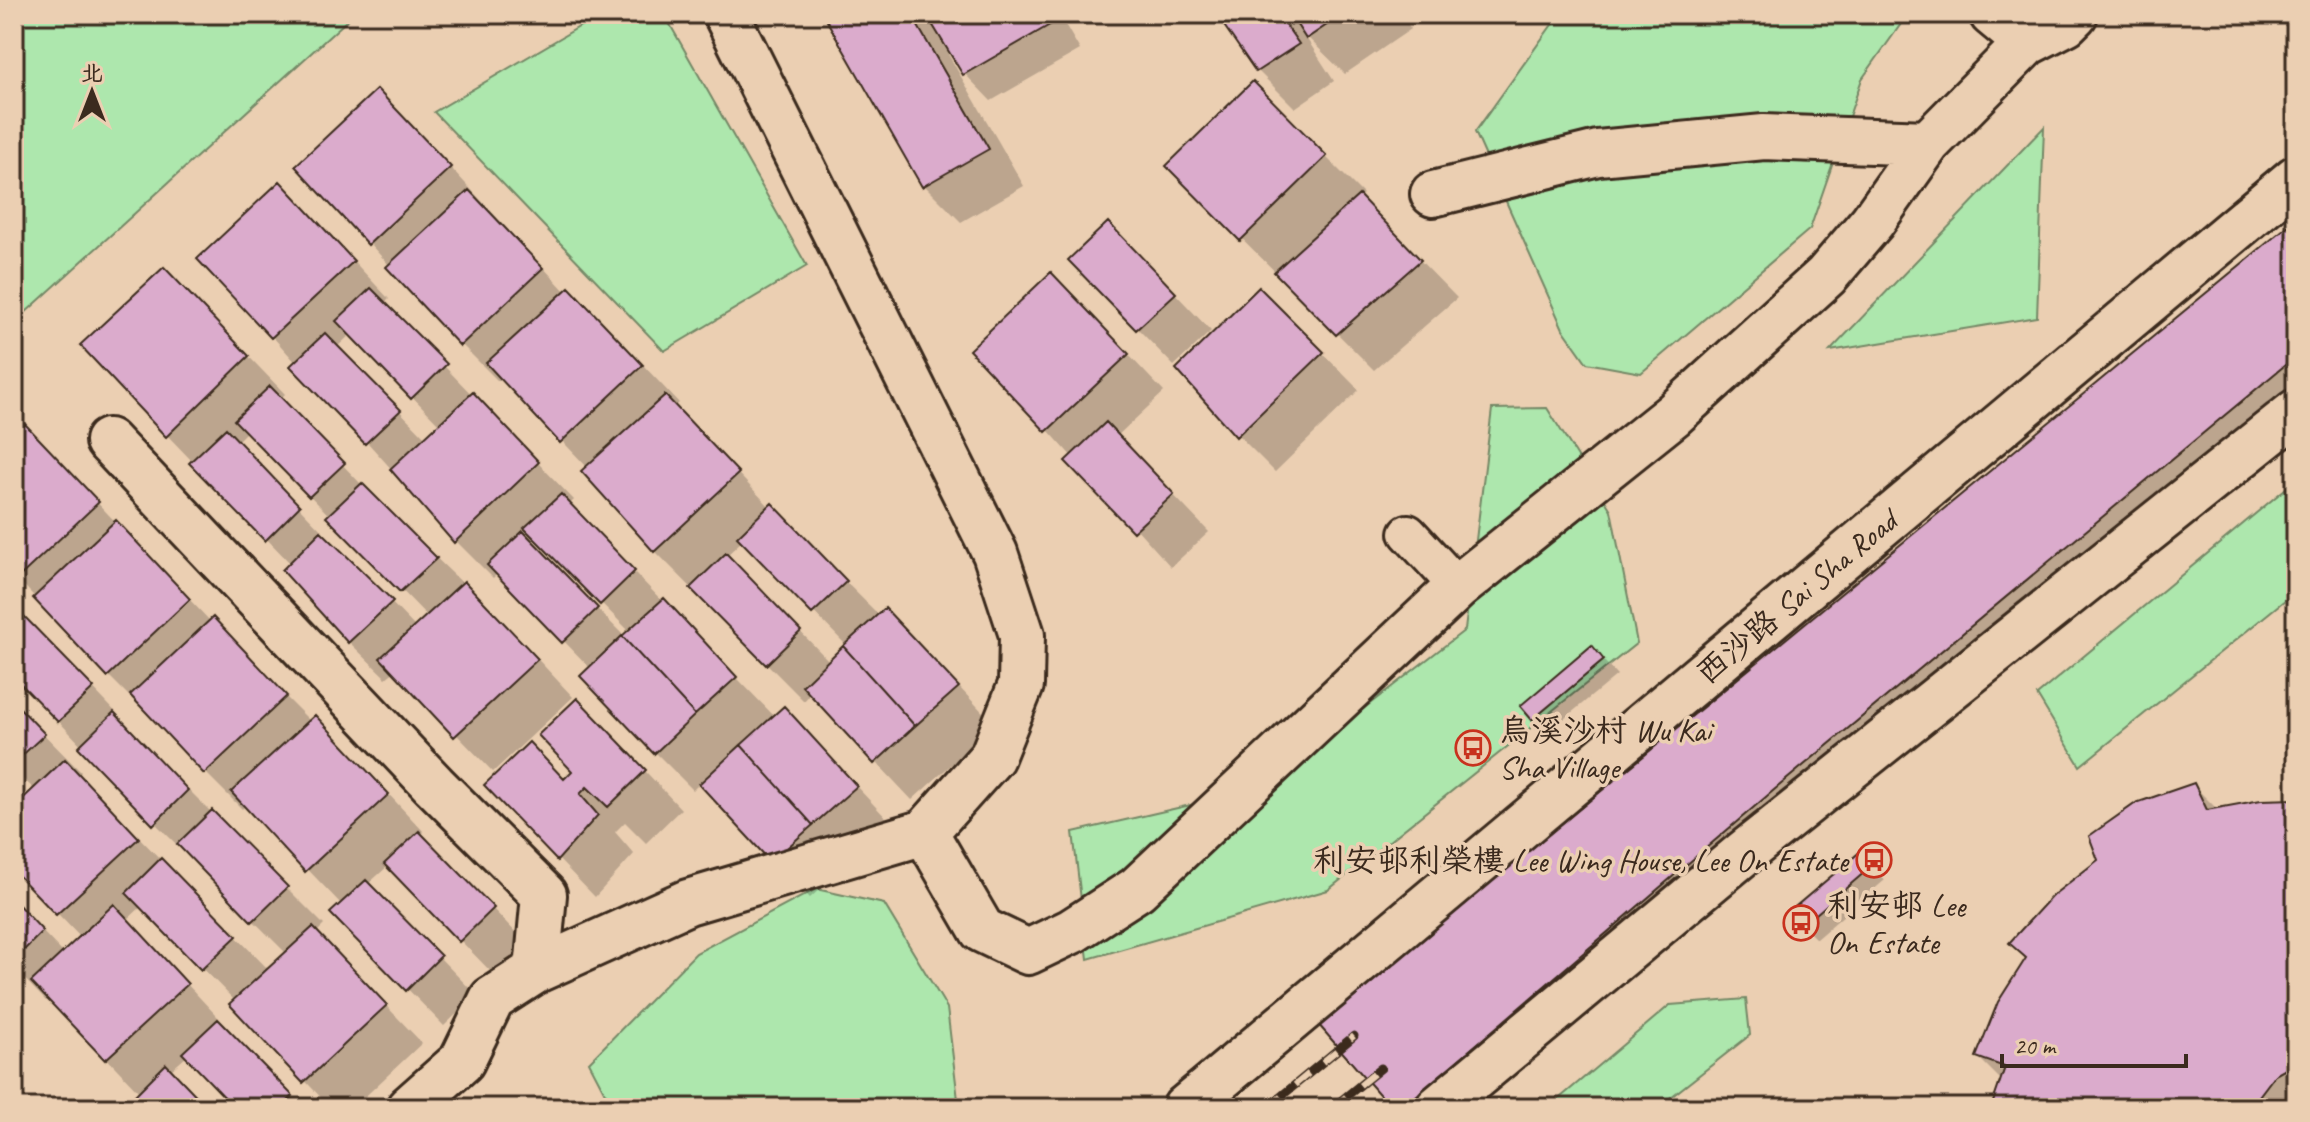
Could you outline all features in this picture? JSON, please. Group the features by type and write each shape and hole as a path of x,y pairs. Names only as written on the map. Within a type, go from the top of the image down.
{"street":[{"path":"409,1108 462,1061 492,999 537,970 688,902 925,832 992,757 1021,685 1022,635 995,553 726,14"},
{"path":"1992,14 2027,43"},
{"path":"925,832 982,930 1028,952 1072,931 1137,889 1458,587 1673,415 1826,276 1872,222 1928,143 2027,43 2066,23 2075,14"},
{"path":"1433,194 1598,153 1764,137 1928,143"},
{"name":"西沙路 Sai Sha Road","path":"1185,1108 2296,178"},
{"path":"1438,1108 1745,852 2296,412"},
{"path":"108,441 434,785 544,895 537,970"}],"lane":[{"path":"1408,533 1458,587"}],"green space":[{"path":"14,14 354,14 14,323"},
{"path":"601,14 664,14 807,266 664,351 434,112"},
{"path":"1570,14 1908,14 1862,79 1810,229 1641,373 1587,363 1563,329 1475,132 1551,26"},
{"path":"2044,127 2037,317 1830,351"},
{"path":"1547,408 1611,510 1637,643 1328,890 1088,959 1073,832 1260,789 1465,630 1492,409"},
{"path":"2296,480 2296,591 2080,766 2037,695"},
{"path":"816,889 884,904 947,1008 959,1108 613,1108 589,1062 696,953"},
{"path":"1746,999 1750,1035 1657,1108 1548,1108 1670,1005"}],"building":[{"path":"823,14 911,14 989,149 922,187"},
{"path":"926,14 1050,14 1055,22 963,75"},
{"path":"1216,14 1278,14 1299,44 1256,72"},
{"path":"1290,14 1343,14 1306,39"},
{"path":"1253,81 1327,156 1240,241 1166,166"},
{"path":"377,89 451,167 368,245 295,166"},
{"path":"280,181 354,261 271,338 197,259"},
{"path":"469,190 543,268 460,346 386,267"},
{"path":"1359,195 1421,260 1336,335 1274,272"},
{"path":"2296,219 2296,356 1774,790 1402,1108 1391,1108 1318,1024"},
{"path":"1108,222 1176,293 1136,330 1068,260"},
{"path":"164,267 249,356 166,437 80,345"},
{"path":"1051,272 1129,354 1046,432 969,350"},
{"path":"569,287 643,365 560,443 486,363"},
{"path":"1259,287 1324,352 1236,437 1176,369"},
{"path":"371,288 447,364 411,399 336,321"},
{"path":"325,333 401,410 365,444 290,366"},
{"path":"270,386 345,463 309,497 234,420"},
{"path":"473,392 539,462 454,543 390,469"},
{"path":"665,395 739,473 654,552 581,471"},
{"path":"1106,422 1174,494 1133,532 1065,461"},
{"path":"25,424 99,502 16,580 14,435"},
{"path":"226,428 300,506 265,541 189,463"},
{"path":"362,483 437,558 400,592 326,517"},
{"path":"561,494 635,571 600,605 524,528"},
{"path":"772,503 847,581 812,614 737,537"},
{"path":"116,520 190,599 107,677 33,598"},
{"path":"321,531 393,601 348,643 282,570"},
{"path":"523,531 598,608 562,643 487,565"},
{"path":"726,553 801,631 766,665 690,588"},
{"path":"464,581 538,659 454,737 380,658"},
{"path":"664,598 737,677 695,715 622,636"},
{"path":"885,608 959,687 915,726 843,646"},
{"path":"19,611 94,688 58,722 14,677 14,616"},
{"path":"213,617 287,696 204,774 130,695"},
{"path":"622,636 695,715 654,754 580,676"},
{"path":"1592,645 1604,660 1532,720 1520,706"},
{"path":"843,646 915,726 874,764 802,686"},
{"path":"577,698 646,770 608,807 587,787 580,794 598,815 557,861 484,785 529,742 564,779 572,771 538,735"},
{"path":"14,702 45,734 14,763"},
{"path":"784,706 857,786 813,825 741,745"},
{"path":"114,712 188,790 153,825 78,747"},
{"path":"315,715 389,794 305,872 231,792"},
{"path":"741,745 813,825 771,862 699,784"},
{"path":"65,759 139,838 56,915 14,871 14,807"},
{"path":"2194,783 2207,810 2261,800 2296,799 2296,1028 2288,1029 2295,1064 2275,1075 2250,1108 1991,1108 2005,1067 1976,1057 1998,1002 2026,958 2009,943 2052,896 2098,860 2089,836 2136,803"},
{"path":"212,810 288,887 252,922 177,844"},
{"path":"419,831 494,908 459,942 384,864"},
{"path":"1861,851 1873,865 1801,927 1789,912"},
{"path":"161,858 237,936 201,970 126,893"},
{"path":"366,880 441,956 406,991 330,913"},
{"path":"14,900 43,931 14,960"},
{"path":"114,904 188,984 105,1060 31,982"},
{"path":"313,927 387,1005 303,1083 229,1004"},
{"path":"218,1019 293,1096 281,1108 235,1108 182,1053"},
{"path":"166,1064 208,1108 139,1108 131,1099"}],"railway":[{"path":"1267,1108 1354,1036"},
{"path":"1332,1108 1381,1068"}],"place":[{"name":"烏溪沙村 Wu Kai Sha Village","path":"1473,748"},
{"name":"利安邨利榮樓 Lee Wing House, Lee On Estate","path":"1874,860"},
{"name":"利安邨 Lee On Estate","path":"1801,923"}]}
